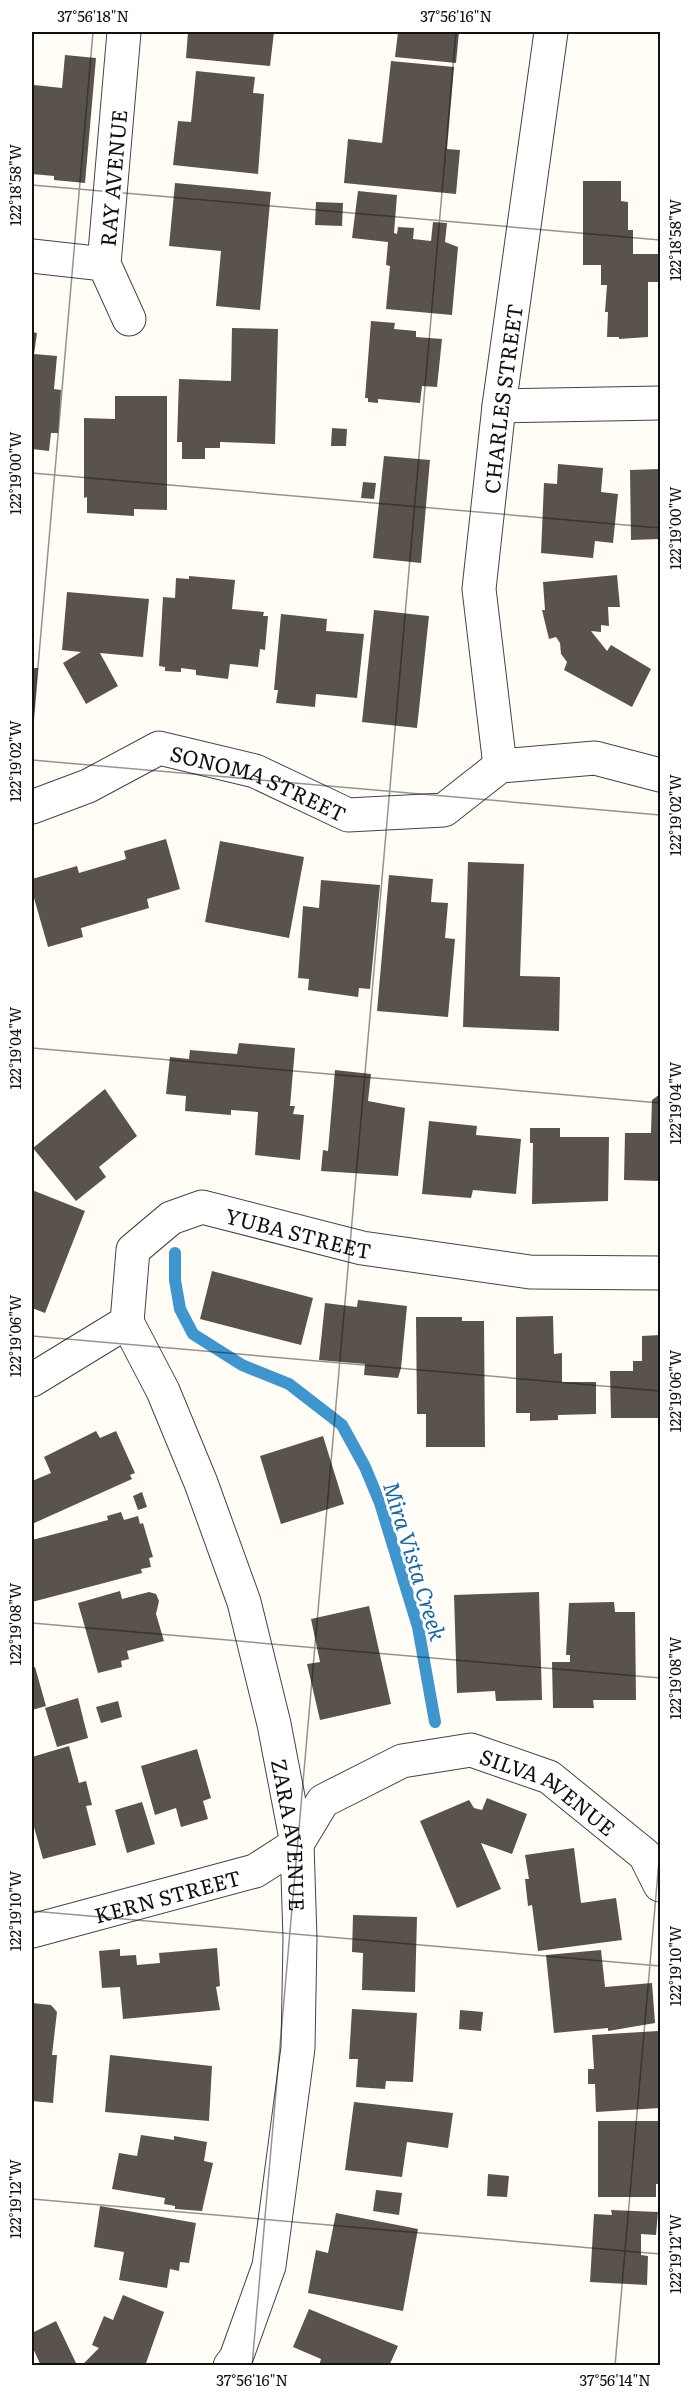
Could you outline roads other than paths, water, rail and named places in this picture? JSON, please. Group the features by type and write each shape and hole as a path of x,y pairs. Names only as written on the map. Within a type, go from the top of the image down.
{"street":[{"name":"RAY AVENUE","path":"124,32 104,264 129,319"},
{"name":"CHARLES STREET","path":"501,766 479,589 499,406 551,32"},
{"path":"32,256 104,264"},
{"path":"499,406 660,403"},
{"name":"SONOMA STREET","path":"32,807 88,786 159,748 255,771 348,815 444,810 501,766"},
{"path":"501,766 595,758 660,775"},
{"name":"YUBA STREET","path":"127,1322 132,1250 171,1218 202,1207 362,1248 496,1268 530,1272 660,1273"},
{"path":"32,1380 127,1322"},
{"name":"ZARA AVENUE","path":"127,1322 167,1401 201,1484 244,1602 274,1724 297,1844 300,1938 298,2048 269,2266 236,2358 230,2366"},
{"name":"SILVA AVENUE","path":"297,1844 323,1801 402,1761 471,1750 549,1777 653,1848 660,1885"},
{"name":"KERN STREET","path":"32,1931 255,1871 297,1844"}],"waterway":[{"name":"Mira Vista Creek","path":"175,1253 175,1280 180,1309 193,1334 242,1365 289,1384 342,1425 365,1467 380,1503 418,1627 435,1722"}]}
